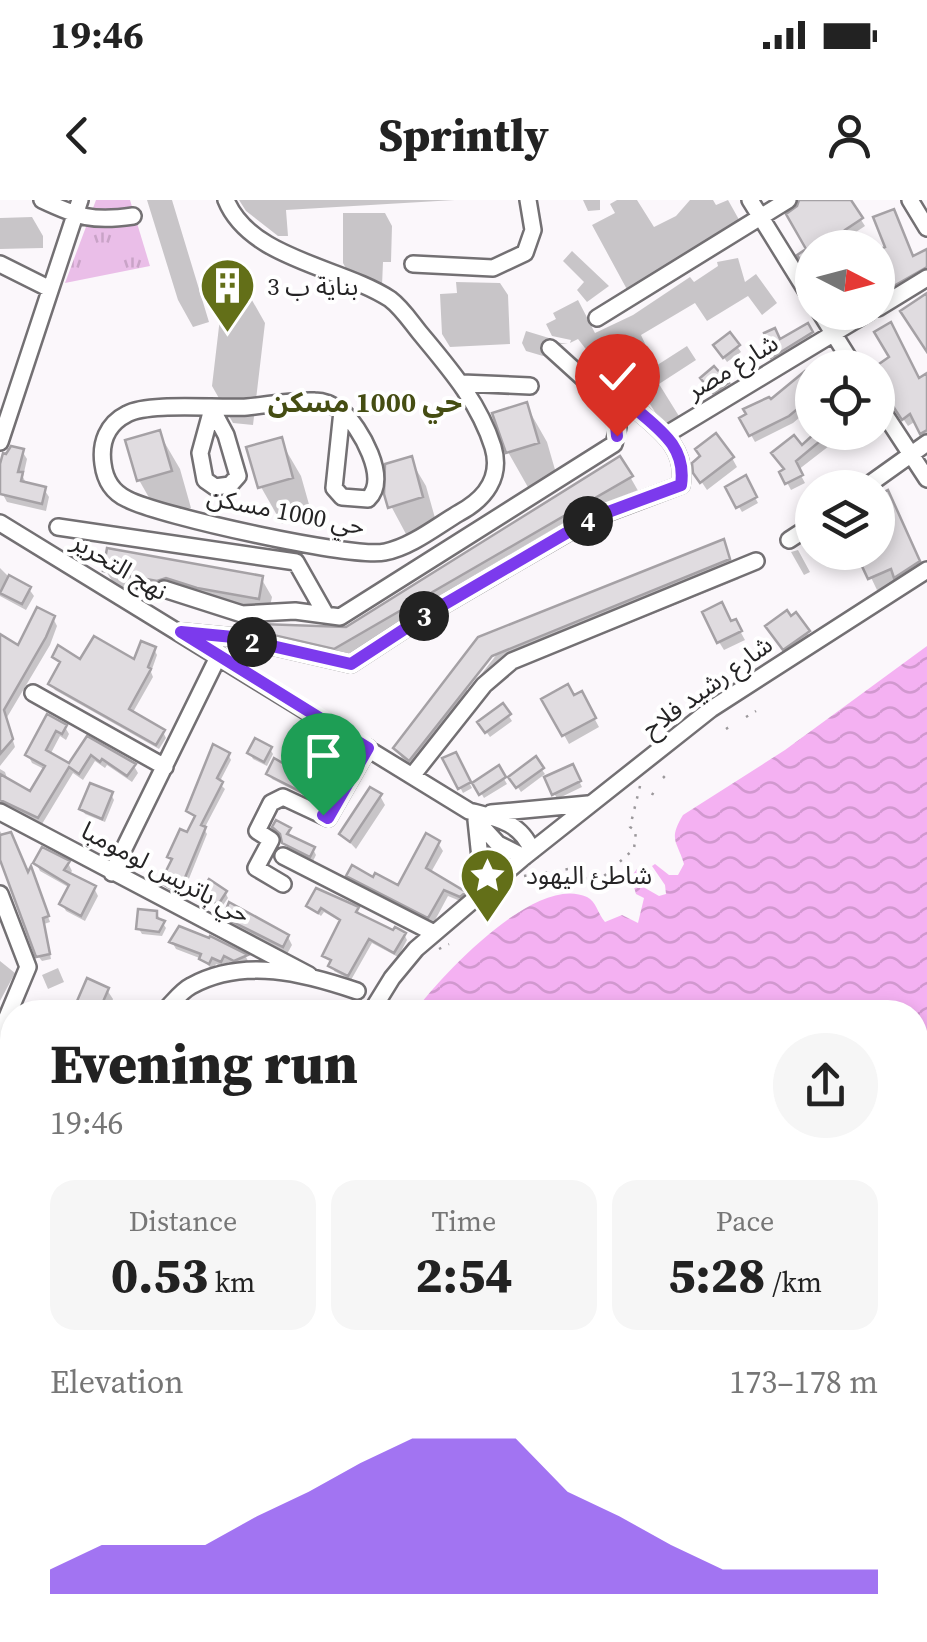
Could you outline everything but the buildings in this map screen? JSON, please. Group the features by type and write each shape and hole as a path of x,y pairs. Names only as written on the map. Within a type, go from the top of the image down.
{"street":[{"path":"42,200 78,208 92,220 133,216"},
{"name":"حي 1000 مسكن","path":"226,200 235,219 262,241 392,301 462,382 494,448 493,482 468,508 384,552 238,530 128,500 111,488 102,456 104,438 112,424 129,412 311,400 342,411 362,433 377,482 375,493 368,499 342,497 334,488 342,411"},
{"path":"413,264 494,268 525,253 533,230 528,200"},
{"path":"750,200 795,273"},
{"path":"597,318 788,200"},
{"path":"910,200 927,228"},
{"path":"0,442 78,208"},
{"path":"0,264 50,289"},
{"path":"895,298 927,278"},
{"path":"831,330 844,350"},
{"name":"شارع مصر","path":"672,431 841,330"},
{"path":"164,589 242,614 295,612 340,616 614,444 618,427 614,406 550,348"},
{"path":"462,382 530,386"},
{"path":"181,632 233,637 351,664 426,615 592,518 681,485 680,456 668,434 630,404 614,406"},
{"path":"895,431 927,479"},
{"path":"888,470 927,443"},
{"name":"نهج التحرير","path":"0,523 474,815 512,825 525,836 528,854 498,844 474,815"},
{"path":"58,528 296,562 326,615"},
{"path":"789,540 795,536"},
{"path":"412,776 484,685 512,661 756,561"},
{"name":"شارع رشيد فلاح","path":"380,1000 400,968 434,933 711,709 927,570"},
{"path":"112,873 219,656"},
{"path":"33,693 166,767"},
{"path":"284,884 256,868 271,840 257,830 271,802 283,797 328,818 368,748"},
{"path":"478,896 480,858 474,815 543,811 592,803"},
{"name":"حي باتريس لومومبا","path":"0,812 309,974 357,991"},
{"path":"284,856 434,933"},
{"path":"0,894 28,967 14,1000"},
{"name":"حي باتريس لومومبا","path":"175,1000 190,986 236,971 309,974"}],"path":[{"path":"746,717 756,711"},
{"path":"726,729 734,724"},
{"path":"663,778 669,772"},
{"path":"518,878 558,869 568,869 585,878 604,876 634,849 636,830 630,827 630,820 642,778"},
{"path":"652,795 656,788"},
{"path":"438,950 449,944"}],"green space":[{"path":"96,200 130,200 150,266 65,283"}],"water":[{"path":"927,646 927,1000 424,1000 492,932 542,900 566,894 587,897 605,922 622,915 638,923 644,898 636,894 631,877 637,869 645,888 659,896 666,894 665,885 652,866 678,875 684,864 675,835 683,815 785,750"}],"place":[{"name":"بناية ب 3","path":"228,335"},
{"name":"شاطئ اليهود","path":"487,924"}],"district":[{"name":"حي 1000 مسكن","path":"365,402"}],"route":[{"path":"323,815 328,818 368,748 181,632 233,637 351,664 426,615 592,518 681,485 680,456 668,434 630,404 614,406 617,436"}]}
